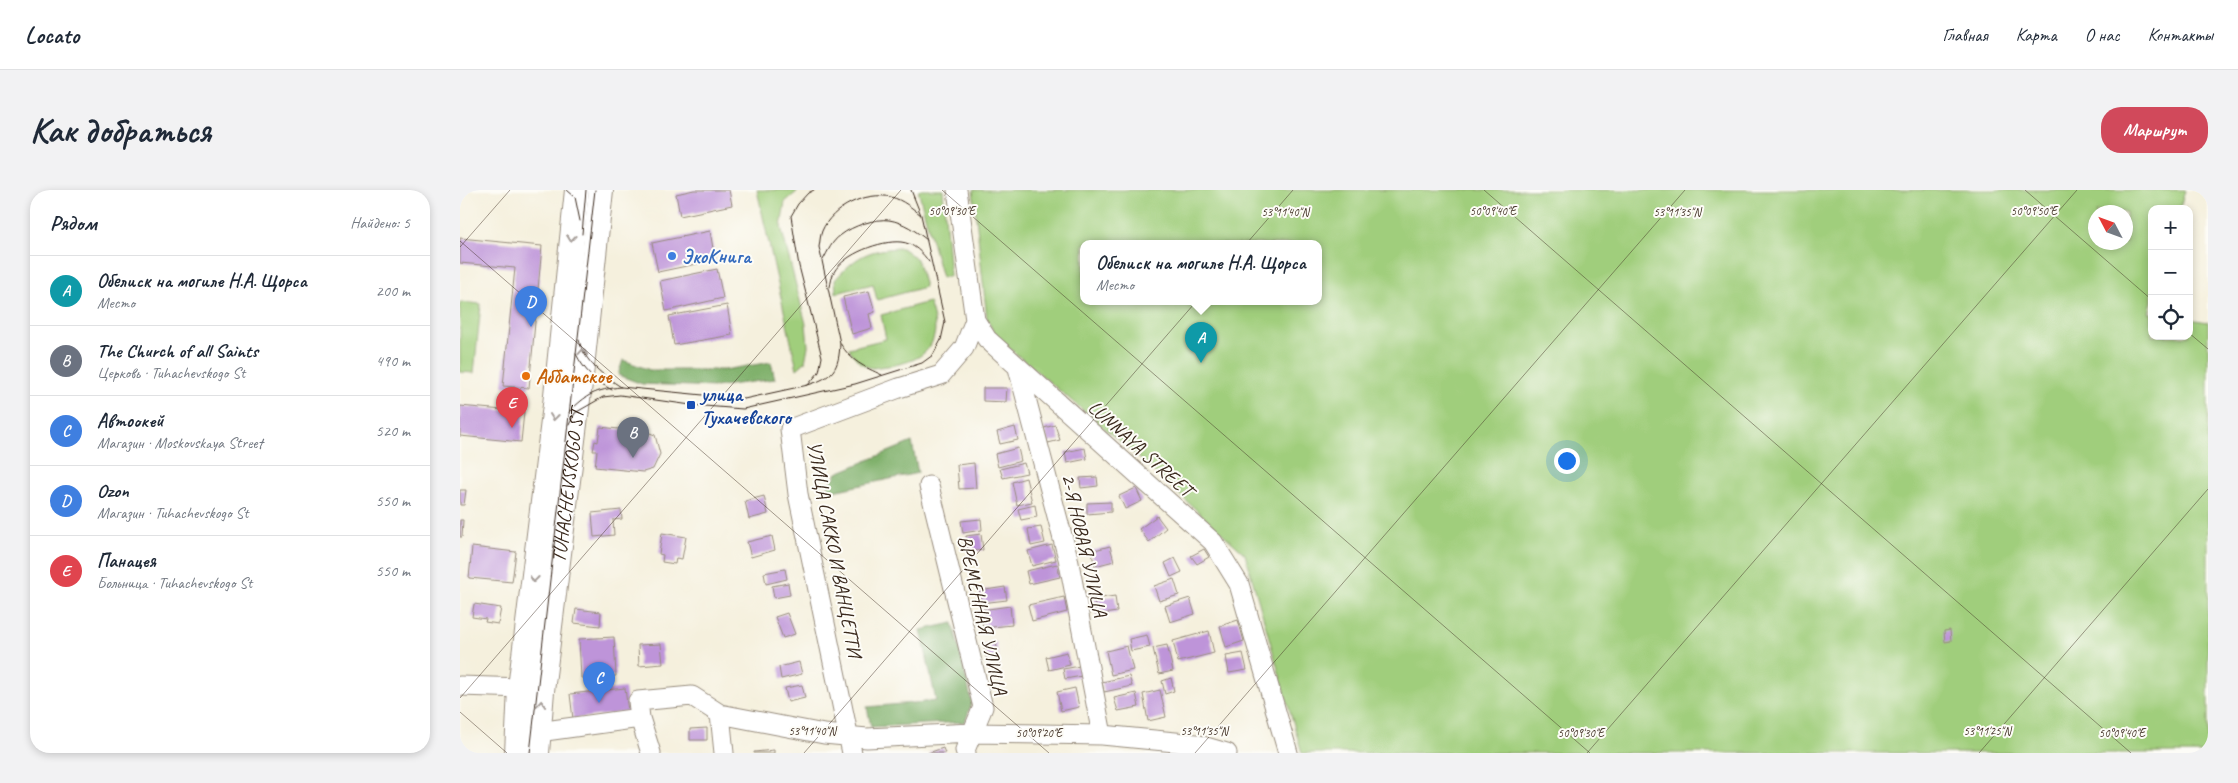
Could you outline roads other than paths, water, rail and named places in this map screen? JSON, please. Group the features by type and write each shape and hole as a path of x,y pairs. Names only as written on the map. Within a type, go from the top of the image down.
{"main road":[{"name":"TUHACHEVSKOGO ST","path":"517,753 520,688 555,405 577,190"},
{"name":"TUHACHEVSKOGO ST","path":"538,743 601,190"}],"street":[{"name":"LUNNAYA STREET","path":"957,190 975,320 987,339 1018,368 1213,542 1239,584 1288,753"},
{"name":"УЛИЦА САККО И ВАНЦЕТТИ","path":"851,745 798,494 790,429 899,388 941,376 964,348 975,320"},
{"name":"2-Я НОВАЯ УЛИЦА","path":"1018,368 1068,558 1102,735"},
{"name":"ВРЕМЕННАЯ УЛИЦА","path":"929,486 983,707 965,750 966,753"},
{"path":"460,686 520,688"},
{"path":"651,753 640,718 638,701 692,696 720,714 824,734 851,745 867,738 972,733 1102,735 1196,744 1227,753"},
{"path":"720,714 724,753"},
{"path":"538,743 640,718"}],"tram line":[{"path":"567,190 575,197 580,221"},
{"path":"582,234 586,190"},
{"path":"530,753 595,190"},
{"path":"569,412 592,394 621,387 744,399 808,385 819,372 822,357 799,266 791,216 798,204 808,193 814,190"},
{"path":"569,425 575,413 603,397 620,395 691,405 743,409 855,384 922,363 933,355 941,340 945,322 921,215 911,190"},
{"path":"882,375 854,359 840,343 819,247 821,235 827,222 833,215 851,203 871,196 895,198 921,215"},
{"path":"823,260 838,237 851,229 871,221 889,220 899,223 914,230 927,240"},
{"path":"830,287 834,272 846,259 854,254 884,243 901,242 910,244 921,252 929,262"},
{"path":"579,340 585,355 595,367 621,387"},
{"path":"808,385 823,379 833,371 838,360 840,343"},
{"path":"576,354 591,375 612,390"}],"place":[{"name":"ЭкоКнига","path":"672,256"},
{"name":"Ozon","path":"531,327"},
{"name":"Обелиск на могиле Н.А. Щорса","path":"1201,363"},
{"name":"Аббатское","path":"526,376"},
{"name":"улица Тухачевского","path":"691,405"},
{"name":"Панацея","path":"512,428"},
{"name":"The Church of all Saints","path":"633,458"},
{"name":"Автоокей","path":"599,703"}]}
